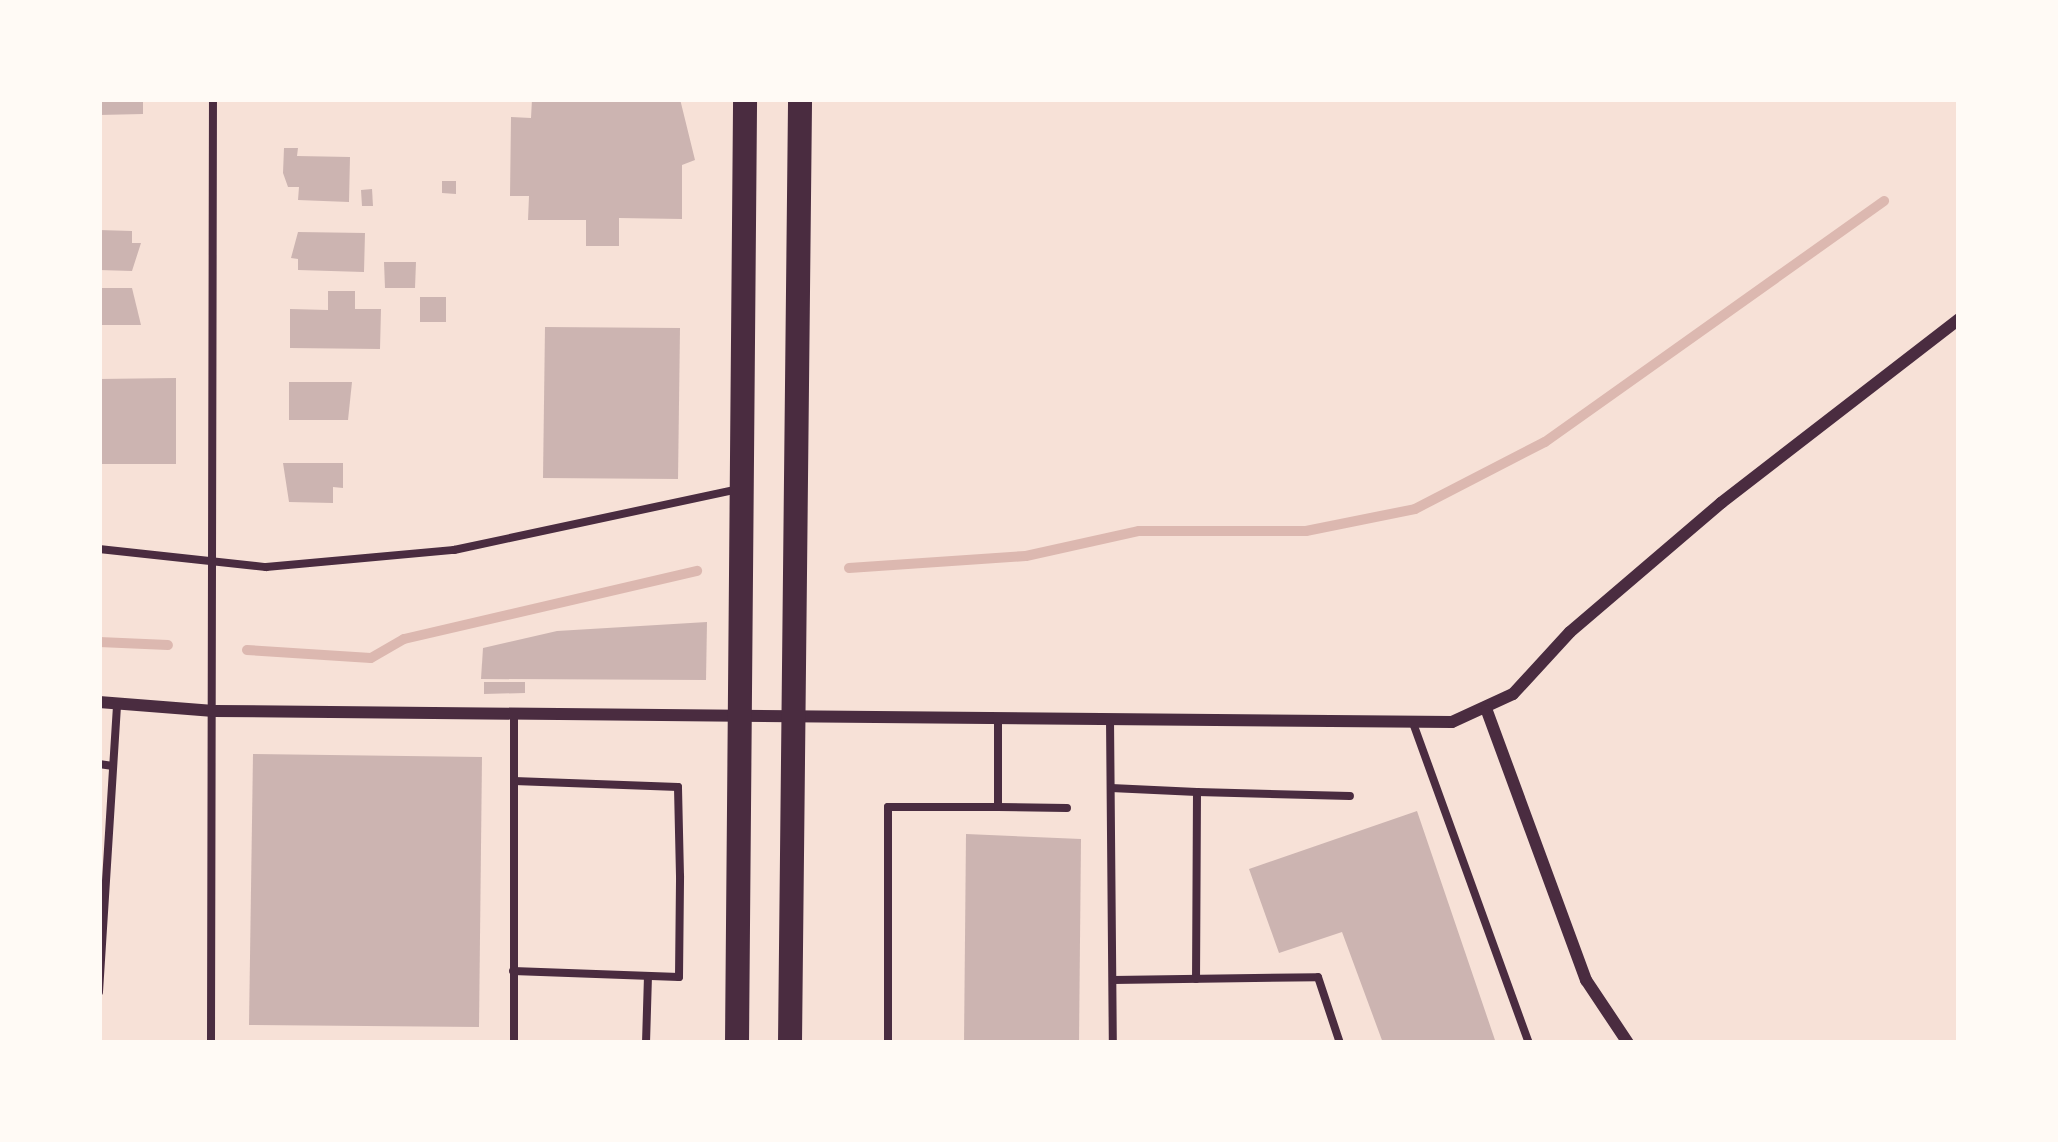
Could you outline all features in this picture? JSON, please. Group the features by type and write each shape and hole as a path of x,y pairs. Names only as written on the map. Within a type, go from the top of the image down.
{"main road":[{"path":"737,1043 746,99"},
{"path":"790,1043 800,99"}],"street":[{"path":"99,702 214,711 1413,723 1487,711 1720,503 1959,319"},
{"path":"1487,711 1586,980 1628,1043"}],"lane":[{"path":"211,1043 213,99"},
{"path":"99,549 213,564 454,550 742,488"},
{"path":"99,992 117,704"},
{"path":"514,712 514,1043"},
{"path":"998,717 998,807"},
{"path":"1110,718 1113,1043"},
{"path":"1413,723 1529,1043"},
{"path":"99,764 112,766"},
{"path":"513,971 679,976 678,787 514,782"},
{"path":"1111,788 1350,796"},
{"path":"1196,979 1197,792"},
{"path":"888,1043 888,807 1067,808"},
{"path":"646,1043 648,976"},
{"path":"1112,980 1318,977 1340,1043"}],"building":[{"path":"99,99 143,99 143,114 99,115"},
{"path":"532,99 680,99 695,160 682,165 682,219 619,218 619,246 586,246 586,220 528,220 529,196 510,196 511,117 531,118"},
{"path":"284,148 298,148 297,156 350,157 349,202 298,200 299,187 288,187 283,173"},
{"path":"442,181 456,181 456,194 442,193"},
{"path":"372,189 373,206 362,206 361,190"},
{"path":"99,230 132,231 132,243 141,243 132,271 99,270"},
{"path":"298,232 365,233 364,272 298,270 298,259 291,258"},
{"path":"384,262 416,262 415,288 385,288"},
{"path":"99,288 132,288 141,325 99,325"},
{"path":"328,291 355,291 355,309 381,309 380,349 290,348 290,309 328,310"},
{"path":"420,297 446,297 446,322 420,322"},
{"path":"545,327 680,328 678,479 543,478"},
{"path":"176,378 176,464 99,464 99,379"},
{"path":"289,382 352,382 348,420 289,420"},
{"path":"283,463 343,463 343,488 333,487 333,503 289,502"},
{"path":"707,622 706,680 481,679 483,648 557,631"},
{"path":"484,682 525,682 525,693 484,694"},
{"path":"253,754 482,757 479,1027 249,1025"},
{"path":"1417,811 1496,1043 1383,1043 1342,932 1279,953 1249,869"},
{"path":"966,834 1081,839 1079,1043 964,1043"}],"waterway":[{"path":"849,568 1026,556 1139,531 1306,531 1415,509 1545,442 1884,201"},
{"path":"247,650 371,658 404,639 697,571"},
{"path":"99,642 168,645"}]}
